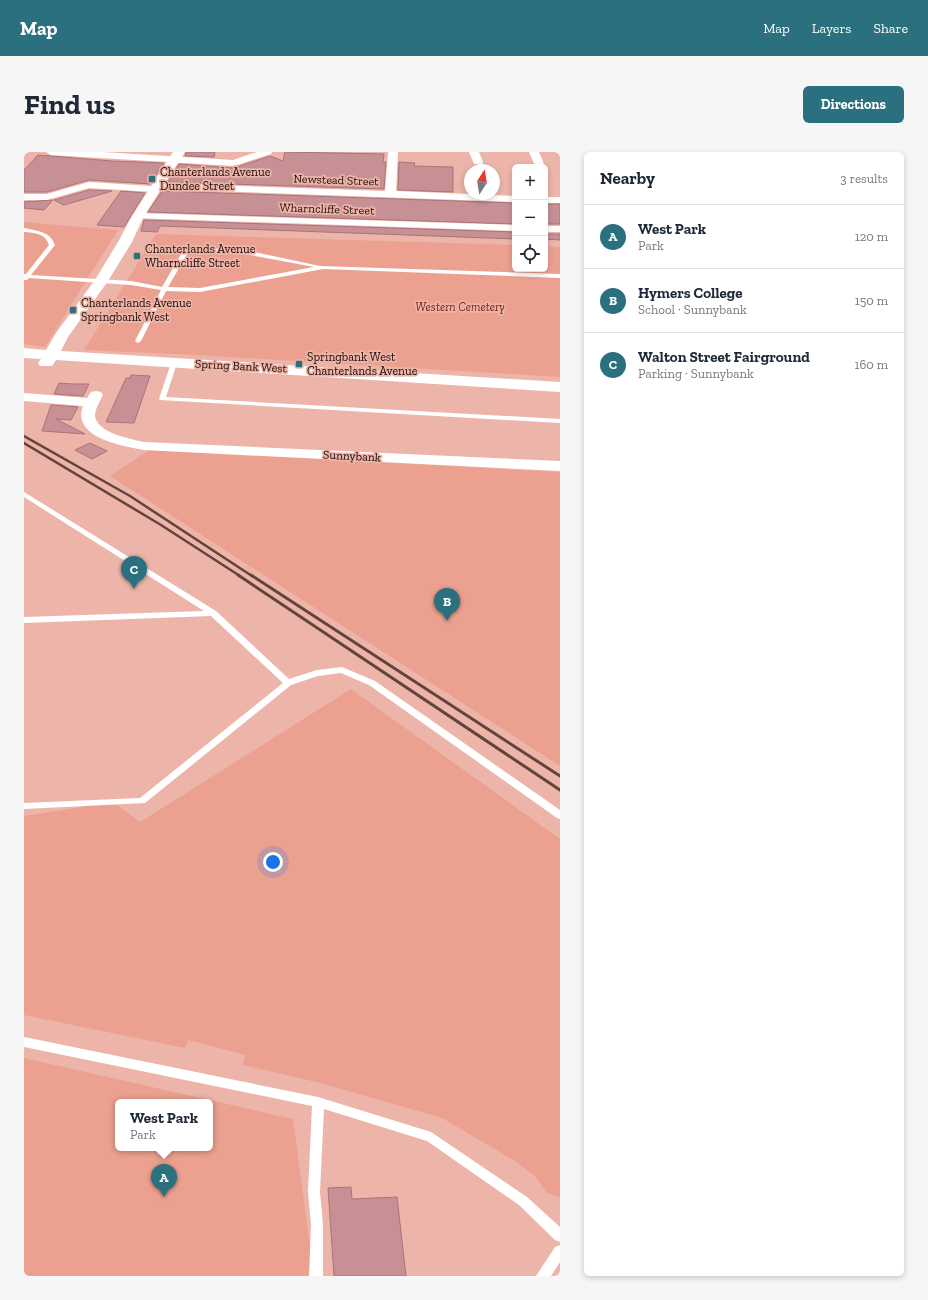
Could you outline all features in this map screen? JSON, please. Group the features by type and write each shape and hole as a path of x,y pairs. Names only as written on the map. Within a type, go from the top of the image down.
{"street":[{"path":"52,152 176,156 234,163 267,152"},
{"path":"390,195 393,152"},
{"path":"474,152 478,162"},
{"path":"534,152 540,164"},
{"path":"90,319 138,216 176,156"},
{"name":"Newstead Street","path":"24,197 47,197 89,185 512,199"},
{"path":"548,200 560,200"},
{"name":"Wharncliffe Street","path":"138,216 512,228"},
{"path":"548,229 560,229"},
{"path":"49,359 61,336 107,282"},
{"name":"Spring Bank West","path":"24,353 49,359"},
{"name":"Spring Bank West","path":"24,361 49,359 70,355 137,361 560,387"},
{"name":"Sunnybank","path":"24,397 94,399 88,415 90,424 104,434 144,446 560,466"}],"lane":[{"path":"24,230 42,233 50,239 52,245 25,277"},
{"path":"138,341 164,289 187,248 245,252 323,268 560,276"},
{"path":"25,277 131,283 164,289 200,290 323,268"},
{"path":"174,363 162,399 560,421"},
{"path":"24,494 213,614 288,683"},
{"path":"24,620 213,614"},
{"path":"24,806 142,801 288,683 317,673 342,670 372,683 560,816"},
{"path":"24,1042 318,1102 431,1137 523,1200 560,1236"},
{"path":"316,1276 317,1225 314,1192 318,1102"},
{"path":"543,1276 560,1251"}],"green space":[{"path":"24,222 118,230 45,347 24,344"},
{"name":"Western Cemetery","path":"156,234 512,245 512,272 548,272 548,246 560,247 560,377 196,355 84,350"},
{"path":"149,450 560,472 560,766 110,476"},
{"path":"351,689 560,839 560,1198 546,1192 535,1176 515,1161 442,1118 320,1083 243,1065 245,1055 188,1040 185,1048 24,1015 24,816 113,802 140,822"},
{"path":"24,1058 205,1099 115,1099 115,1151 213,1151 213,1101 293,1119 314,1276 24,1276"}],"building":[{"path":"186,152 215,152 215,155 214,157 185,156"},
{"path":"285,152 384,154 383,162 386,162 384,189 168,182 179,164 234,168 270,156 283,161"},
{"path":"38,155 112,161 164,163 150,184 89,180 47,192 24,192 24,170"},
{"path":"399,162 415,163 414,166 453,167 453,192 398,190"},
{"path":"89,190 112,191 64,205 54,200"},
{"path":"121,191 145,193 124,227 97,225"},
{"path":"162,191 512,203 512,224 148,212"},
{"path":"53,200 44,210 24,208 24,202"},
{"path":"548,204 560,204 560,224 548,224"},
{"path":"144,220 512,232 512,239 160,226 157,232 141,231"},
{"path":"548,234 560,234 560,240 548,239"},
{"path":"131,375 150,376 134,423 106,422 126,378 130,378"},
{"path":"59,383 89,384 83,396 54,394"},
{"path":"51,405 78,407 71,420 56,419 85,434 42,431"},
{"path":"90,443 107,451 92,459 75,450"},
{"path":"351,1187 352,1199 397,1197 406,1276 334,1276 328,1188"}],"railway":[{"path":"24,436 130,496 252,576"},
{"path":"24,443 161,525 240,576"},
{"path":"238,575 560,790"},
{"path":"251,575 560,776"}],"place":[{"name":"Chanterlands Avenue Dundee Street","path":"152,179"},
{"name":"Chanterlands Avenue Wharncliffe Street","path":"137,256"},
{"name":"Chanterlands Avenue Springbank West","path":"73,310"},
{"name":"Springbank West Chanterlands Avenue","path":"299,364"},
{"name":"Walton Street Fairground","path":"134,589"},
{"name":"Hymers College","path":"447,621"},
{"name":"West Park","path":"164,1197"}]}
